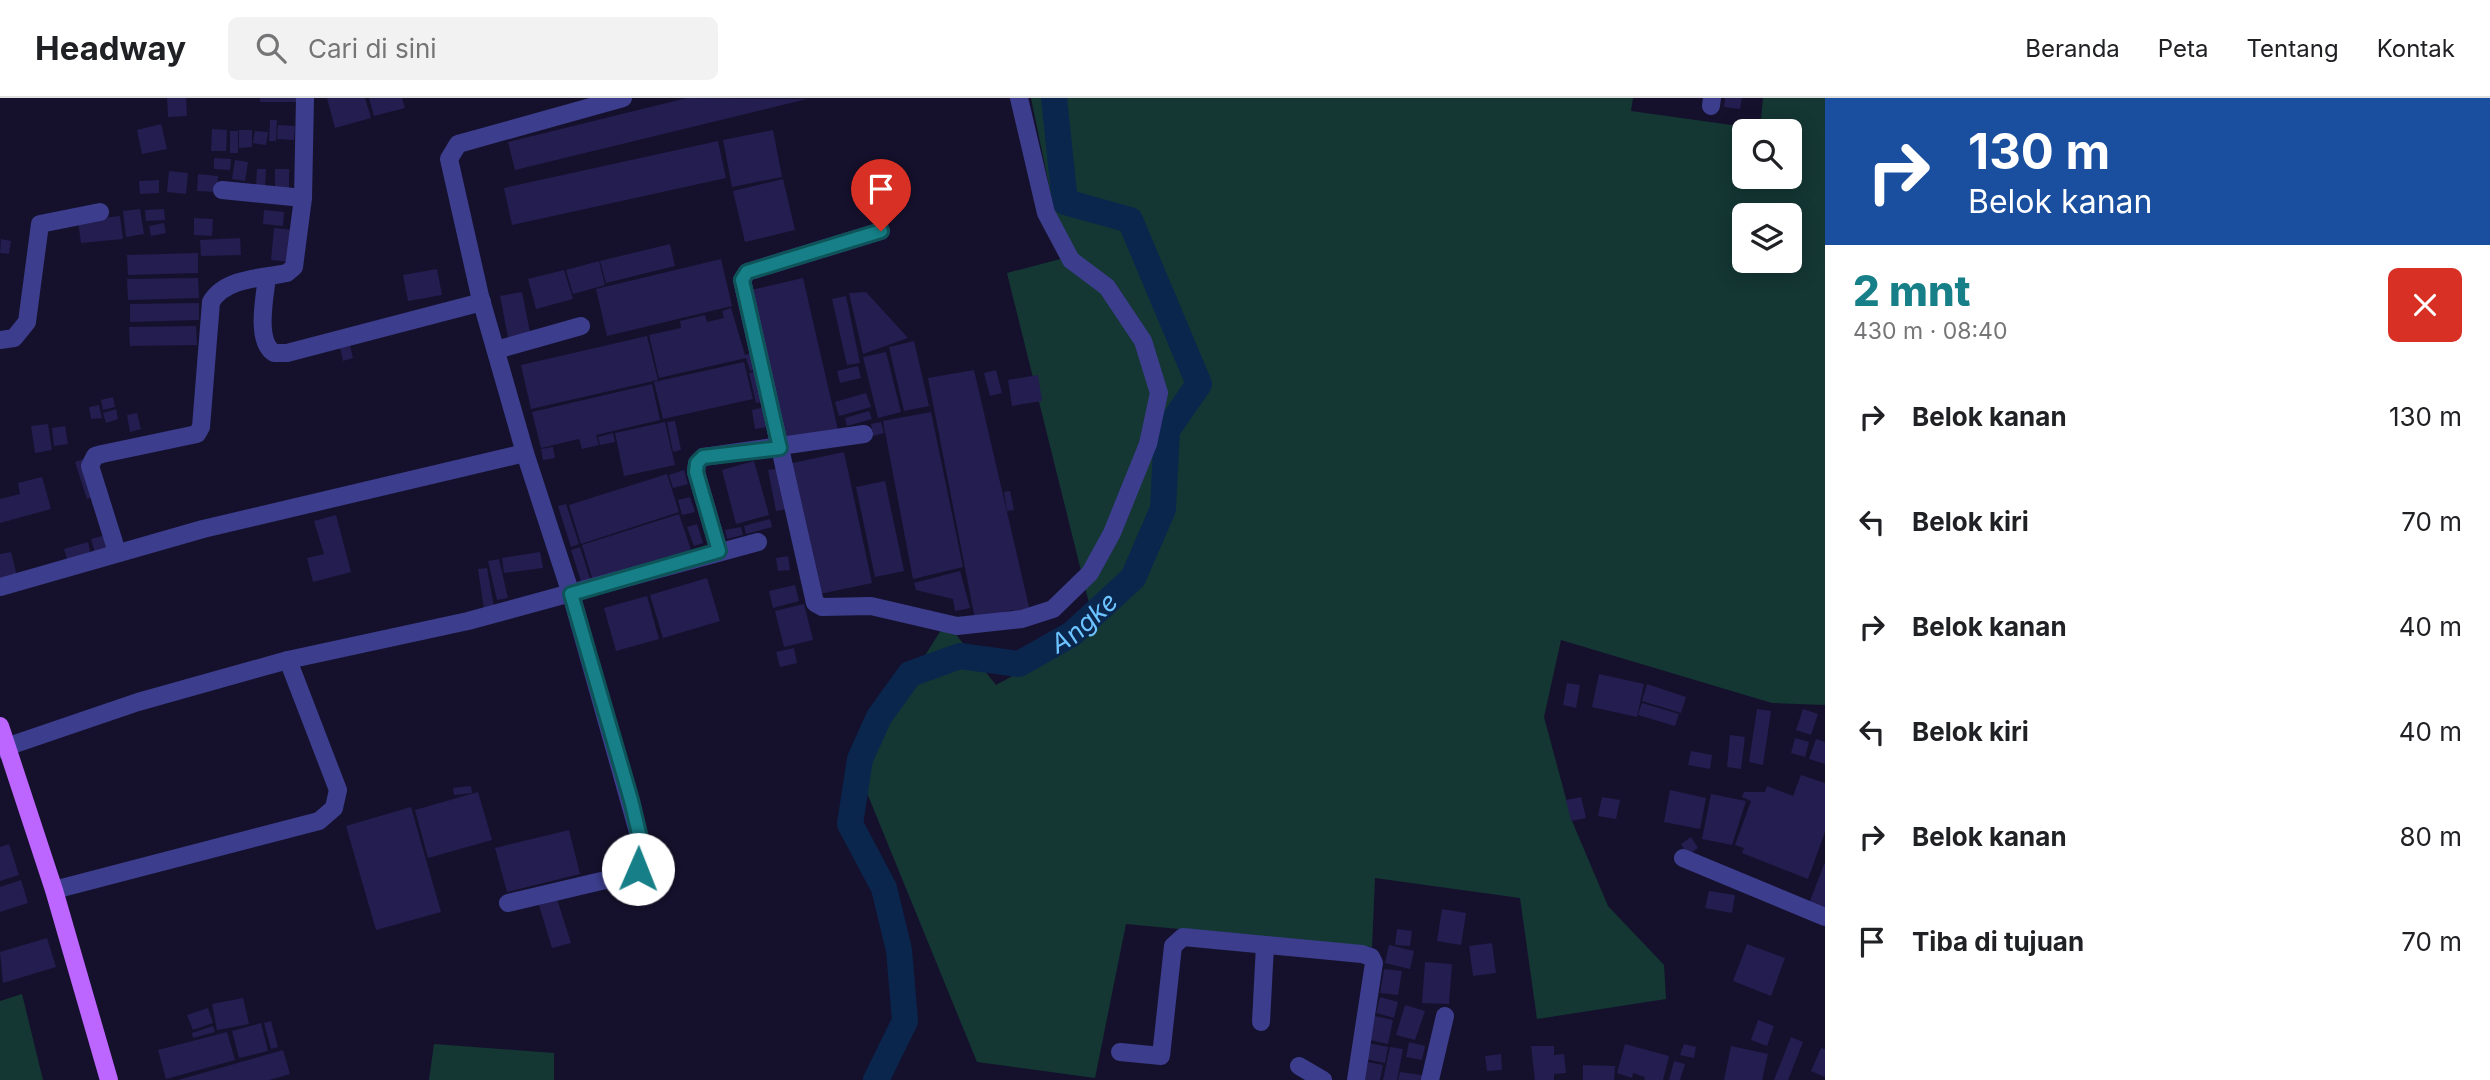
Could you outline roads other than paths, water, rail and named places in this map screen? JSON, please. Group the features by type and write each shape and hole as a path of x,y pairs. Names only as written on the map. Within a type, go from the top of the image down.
{"main road":[{"path":"0,726 3,748 54,890 109,1080"}],"street":[{"path":"117,552 90,466 95,456 197,434 201,427 211,302 217,292 229,285 287,273 294,267 303,198 305,98"},
{"path":"508,903 631,874 638,869 642,846 571,594 525,453 482,302 449,168 451,150 458,144 622,98"},
{"path":"881,231 747,272 742,280 815,603 822,607 871,606 957,626 1023,620 1053,609 1090,573 1112,533 1148,444 1159,393 1143,341 1107,287 1071,260 1046,213 1019,98"},
{"path":"222,190 303,198"},
{"path":"0,340 14,338 27,323 40,224 100,212"},
{"path":"267,277 264,330 269,350 274,353 287,353 482,302"},
{"path":"496,350 581,326"},
{"path":"719,551 696,472 697,463 703,457 864,434"},
{"path":"0,587 117,552 265,513 525,453"},
{"path":"3,748 138,702 288,660 468,621 758,542"},
{"path":"54,890 319,821 334,808 338,790 288,660"},
{"path":"1683,858 1825,917"},
{"path":"1120,1052 1161,1056 1173,946 1182,937 1371,957 1374,963 1356,1080"},
{"path":"1261,1022 1265,945"},
{"path":"1430,1080 1445,1016"},
{"path":"1299,1066 1323,1080"}],"waterway":[{"name":"Angke","path":"876,1080 905,1021 899,950 884,888 850,824 860,759 879,717 910,674 960,656 1019,664 1072,634 1133,578 1163,509 1167,430 1199,384 1130,220 1065,202 1054,98"}]}
